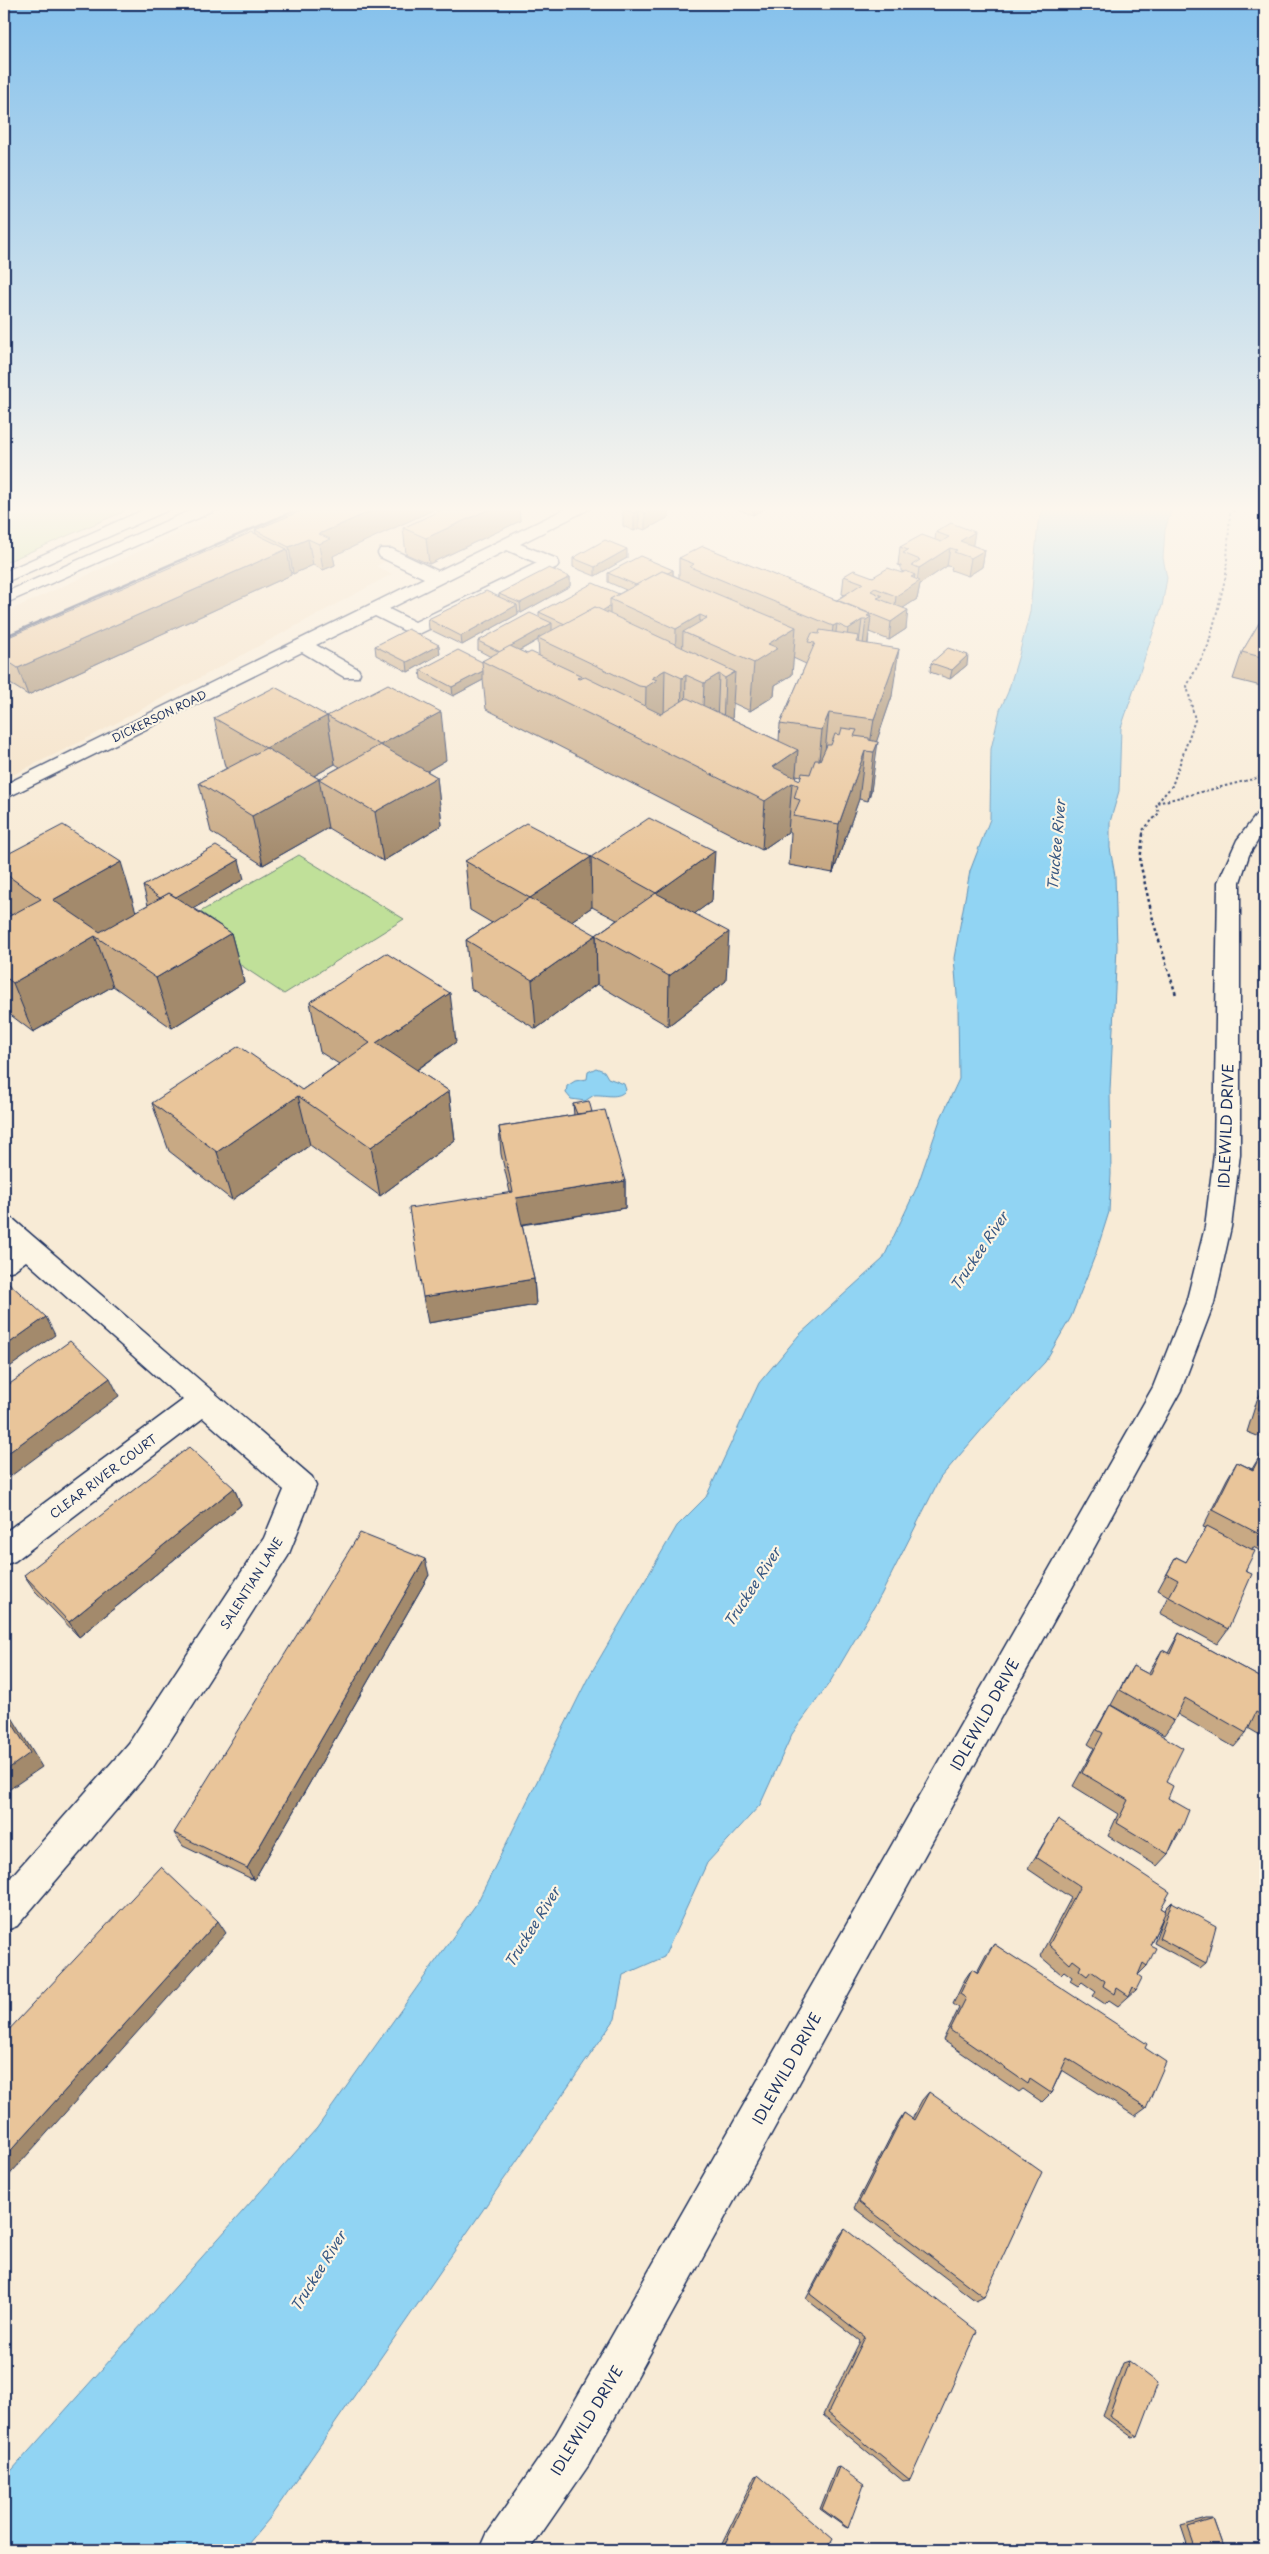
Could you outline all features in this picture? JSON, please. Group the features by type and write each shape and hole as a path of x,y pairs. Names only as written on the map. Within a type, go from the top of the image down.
{"street":[{"name":"DICKERSON ROAD","path":"4,793 343,625"},
{"path":"407,625 415,629 423,625"},
{"path":"303,645 351,673"},
{"name":"IDLEWILD DRIVE","path":"503,2550 572,2450 1166,1390 1200,1303 1218,1227 1227,1154 1229,882 1236,856 1250,833 1265,818"},
{"name":"SALENTIAN LANE","path":"4,1226 16,1255 203,1400 301,1486 277,1546 141,1755 4,1913"},
{"name":"CLEAR RIVER COURT","path":"4,1551 203,1400"}],"path":[{"path":"1156,804 1172,786 1195,720 1187,686 1208,646 1213,625"},
{"path":"1156,804 1265,776"},
{"path":"1156,804 1158,813 1143,830 1140,862 1154,924 1176,995"}],"shaded area":[{"path":"4,625 297,625 90,737 4,779"}],"green space":[{"path":"299,855 404,919 284,994 179,924"}],"water":[{"name":"Truckee River","path":"1027,625 1156,625 1121,728 1119,791 1110,822 1110,848 1115,876 1117,947 1110,1090 1111,1174 1109,1212 1096,1253 1071,1317 1045,1362 984,1427 940,1478 881,1595 830,1682 792,1734 760,1805 707,1863 664,1957 623,1975 615,2019 269,2519 243,2550 4,2550 4,2479 317,2128 477,1903 587,1680 677,1526 706,1497 759,1383 799,1335 883,1259 917,1187 940,1120 959,1079 958,1007 954,958 970,871 990,819 991,749 1000,710 1008,692"},
{"path":"596,1068 604,1071 608,1078 624,1084 626,1090 615,1096 594,1095 585,1101 571,1099 566,1093 567,1086 575,1081 587,1079 588,1072"}],"building":[{"path":"36,625 115,625 18,668 4,659 4,639"},
{"path":"440,625 481,625 461,636"},
{"path":"507,625 548,625 500,652 478,641"},
{"path":"562,625 634,625 735,672 725,678 719,674 704,683 686,675 682,678 665,670 652,678 657,680 646,687 639,686 538,638"},
{"path":"668,625 683,625 676,629"},
{"path":"695,625 792,625 796,627 768,644 778,648 754,663 683,632"},
{"path":"840,625 854,625 848,629"},
{"path":"1258,625 1265,625 1265,658 1242,652"},
{"path":"408,629 439,645 407,662 375,646"},
{"path":"820,630 859,636 856,642 899,649 874,719 829,713 822,730 780,724 815,643 808,642 812,633 819,634"},
{"path":"510,646 527,654 531,652 582,676 577,678 579,679 585,677 661,714 687,698 798,750 773,767 800,780 802,773 810,774 815,760 820,760 827,745 831,745 835,734 840,735 842,728 857,730 854,736 869,738 869,740 878,742 874,752 865,751 839,824 793,816 800,800 794,798 798,785 792,783 765,801 482,661"},
{"path":"948,648 968,655 952,670 931,663"},
{"path":"458,650 482,662 483,671 452,687 420,670"},
{"path":"388,684 441,712 380,745 327,716"},
{"path":"275,687 327,716 266,748 214,718"},
{"path":"380,745 437,777 375,812 319,779"},
{"path":"266,748 319,779 252,816 199,783"},
{"path":"649,818 715,851 656,893 591,857"},
{"path":"526,823 591,857 530,898 465,861"},
{"path":"63,825 121,862 53,900 100,932 169,893 231,933 156,978 95,936 13,983 4,976 4,919 41,899 4,873 4,856"},
{"path":"216,846 239,860 176,897 169,893 160,898 143,886"},
{"path":"656,893 729,932 669,976 596,935"},
{"path":"530,898 596,935 532,980 466,940"},
{"path":"386,953 450,993 376,1043 449,1091 371,1147 298,1096 217,1152 152,1103 239,1046 302,1090 370,1043 310,1002"},
{"path":"589,1101 592,1112 577,1114 573,1104"},
{"path":"605,1110 625,1181 516,1198 534,1279 423,1297 409,1208 513,1192 499,1127"},
{"path":"8,1282 46,1317 4,1347 4,1285"},
{"path":"70,1341 110,1378 4,1456 4,1388"},
{"path":"1265,1389 1265,1417 1257,1414"},
{"path":"189,1447 234,1488 69,1622 24,1575"},
{"path":"1261,1454 1265,1456 1265,1531 1263,1530 1261,1535 1213,1510 1237,1462 1253,1470"},
{"path":"1207,1526 1255,1551 1245,1571 1252,1574 1228,1629 1169,1597 1178,1580 1167,1574 1176,1557 1186,1562"},
{"path":"360,1533 425,1559 247,1868 174,1833"},
{"path":"1179,1633 1265,1680 1265,1717 1256,1712 1246,1733 1185,1698 1174,1721 1120,1690 1133,1666 1150,1675 1162,1650 1170,1654"},
{"path":"1110,1705 1183,1748 1166,1782 1173,1786 1168,1798 1189,1810 1168,1854 1117,1823 1128,1800 1082,1773 1103,1733 1097,1730"},
{"path":"4,1709 30,1753 4,1772"},
{"path":"1058,1819 1170,1892 1161,1908 1166,1911 1150,1945 1156,1948 1147,1966 1143,1963 1138,1975 1142,1978 1136,1990 1133,1987 1129,1996 1117,1988 1115,1994 1103,1986 1105,1981 1091,1971 1087,1976 1079,1970 1081,1966 1073,1960 1070,1964 1049,1945 1080,1886 1036,1857"},
{"path":"161,1867 218,1921 4,2158 4,2035"},
{"path":"1172,1902 1216,1926 1206,1963 1159,1938"},
{"path":"994,1944 1147,2044 1145,2048 1166,2062 1146,2108 1067,2058 1051,2093 1030,2079 1028,2084 950,2030 966,1998 960,1994 972,1969 978,1973"},
{"path":"929,2092 1042,2172 984,2297 859,2202 904,2113 914,2120"},
{"path":"845,2229 977,2331 910,2480 828,2413 865,2337 810,2294"},
{"path":"1129,2361 1158,2383 1138,2436 1109,2416"},
{"path":"839,2467 864,2485 848,2528 822,2509"},
{"path":"758,2475 833,2539 827,2550 722,2550"},
{"path":"1214,2519 1225,2550 1196,2550 1188,2527"}],"railway":[{"path":"4,637 31,625"}]}
